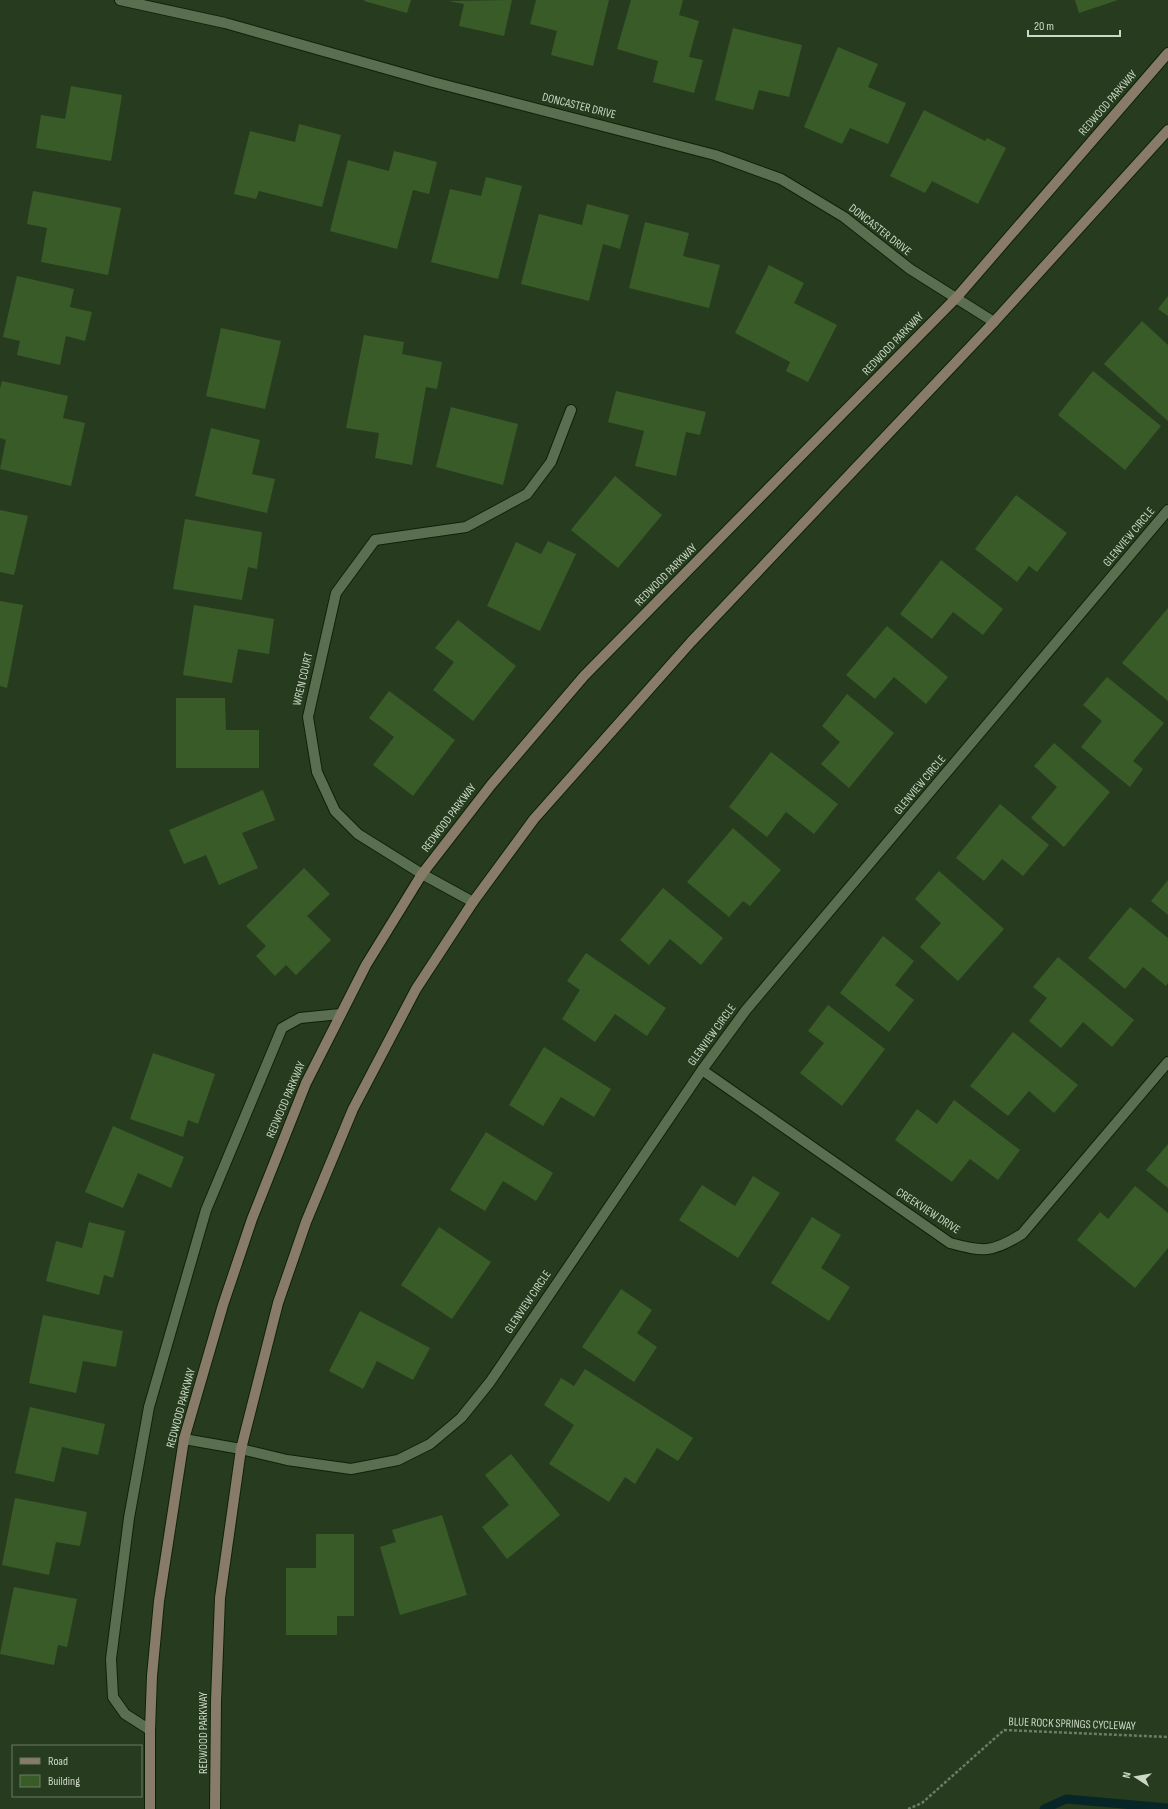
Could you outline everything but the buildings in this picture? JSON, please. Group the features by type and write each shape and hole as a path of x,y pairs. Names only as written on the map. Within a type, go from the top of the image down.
{"main road":[{"name":"REDWOOD PARKWAY","path":"150,1809 152,1676 159,1601 184,1439 223,1305 252,1219 306,1083 366,965 422,874 490,785 584,676 956,297 1168,53"},
{"name":"REDWOOD PARKWAY","path":"215,1809 216,1701 220,1598 241,1449 278,1303 306,1222 353,1109 416,989 473,902 534,819 691,642 994,322 1168,130"}],"street":[{"name":"DONCASTER DRIVE","path":"120,0 225,23 433,82 716,155 787,183 844,216 910,269 994,322"},
{"name":"WREN COURT","path":"473,902 422,874 358,834 335,811 317,772 308,717 336,593 375,540 466,527 527,494 551,462 571,410"},
{"name":"GLENVIEW CIRCLE","path":"184,1439 241,1449 287,1460 351,1469 398,1460 430,1444 461,1418 490,1382 702,1070 746,1010 1168,510"},
{"path":"150,1730 125,1714 113,1697 111,1659 129,1518 149,1407 206,1210 282,1028 300,1018 340,1014"},
{"name":"CREEKVIEW DRIVE","path":"702,1070 950,1243 972,1249 990,1250 1005,1245 1022,1234 1168,1062"}],"path":[{"name":"BLUE ROCK SPRINGS CYCLEWAY","path":"908,1809 922,1803 1004,1730 1168,1737"}],"waterway":[{"path":"1044,1809 1066,1799 1168,1808"}]}
